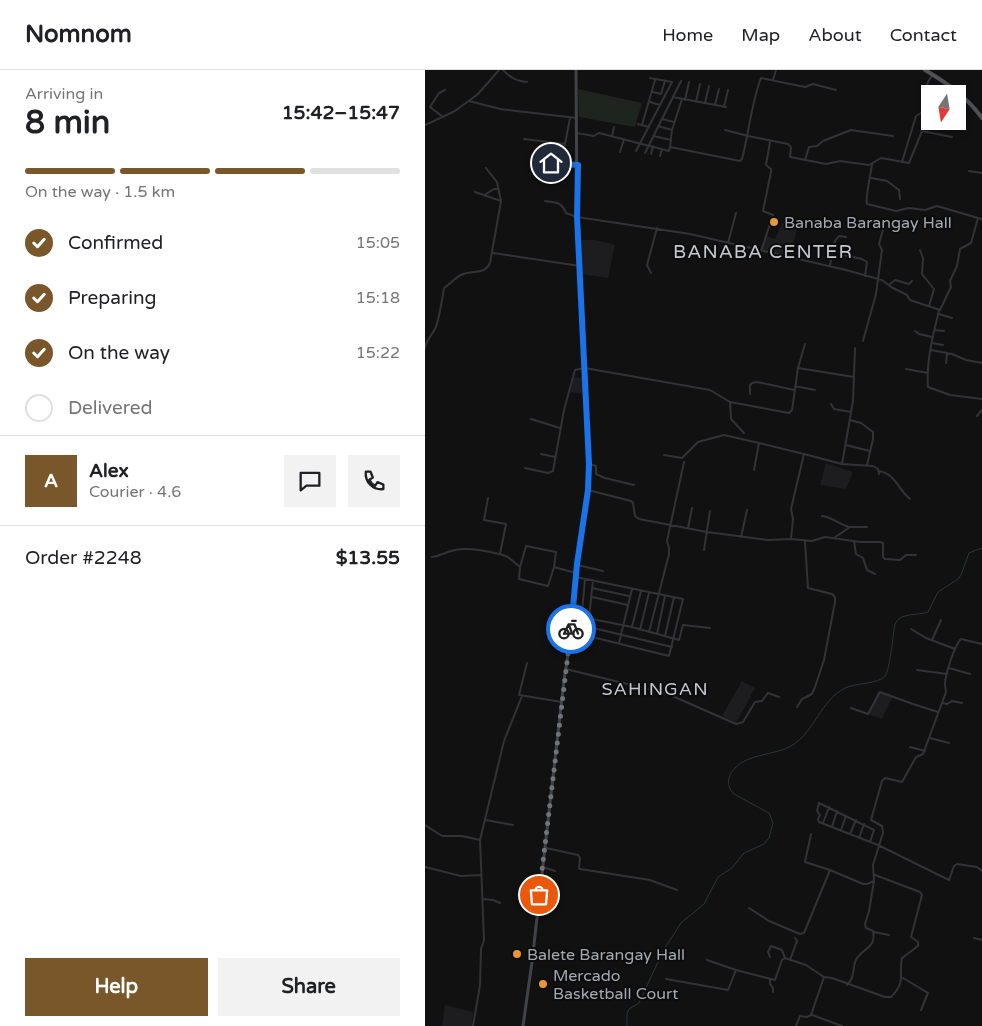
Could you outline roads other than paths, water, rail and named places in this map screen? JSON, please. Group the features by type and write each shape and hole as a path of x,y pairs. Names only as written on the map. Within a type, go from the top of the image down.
{"main road":[{"path":"523,1026 577,564 588,490 589,464 577,217 578,165 575,70"},
{"path":"925,70 964,96 982,118"}],"street":[{"path":"425,126 455,111 485,87 499,70"},
{"path":"503,70 517,81 527,82"},
{"path":"773,80 776,70"},
{"path":"902,162 916,116 923,112 928,80 933,75"},
{"path":"636,151 672,82 651,78"},
{"path":"642,125 656,79"},
{"path":"577,133 594,136 599,133 662,149 669,150 670,147 740,161 748,136 749,122 760,79 805,87 813,84 836,90"},
{"path":"652,92 661,94 665,81"},
{"path":"645,153 681,81"},
{"path":"670,147 675,122 689,82"},
{"path":"696,102 699,84"},
{"path":"705,103 709,86"},
{"path":"715,105 719,89"},
{"path":"443,117 430,107 439,93 445,90"},
{"path":"673,97 725,107 728,90"},
{"path":"469,100 500,109 577,118"},
{"path":"649,102 660,105"},
{"path":"564,149 570,118"},
{"path":"662,119 675,122"},
{"path":"638,124 649,127"},
{"path":"658,126 673,130"},
{"path":"611,136 614,127"},
{"path":"725,130 788,144 791,147 790,157 826,164 840,161 867,165 881,158 911,162 922,131 952,136"},
{"path":"805,160 809,147 817,146 823,141 851,130 893,136"},
{"path":"653,136 671,140"},
{"path":"524,139 565,144"},
{"path":"620,152 624,139"},
{"path":"761,251 773,215 763,211 771,172 771,169 766,167 770,141"},
{"path":"651,154 653,146"},
{"path":"660,156 662,149"},
{"path":"541,152 540,161 578,165"},
{"path":"872,164 866,202 870,205 896,211 909,208 925,210 937,206 982,219"},
{"path":"425,348 426,342 435,328 443,302 444,288 460,276 467,273 479,273 488,266 501,200 497,182 486,168"},
{"path":"969,171 982,173"},
{"path":"871,178 887,181 899,190 900,199"},
{"path":"485,194 498,188"},
{"path":"475,192 501,200"},
{"path":"545,201 560,204 566,213 577,217 657,228 829,266 882,280 907,295 910,300 940,310"},
{"path":"728,243 736,212"},
{"path":"977,218 973,240 960,249 957,266 950,280 951,287 940,310 932,337 928,387 950,395 982,400"},
{"path":"863,341 874,300 882,250 879,244 884,226"},
{"path":"651,273 647,265 657,228"},
{"path":"829,266 835,241 839,236 846,237"},
{"path":"920,250 923,258 922,274 934,289 929,306"},
{"path":"492,253 580,266"},
{"path":"844,255 867,262 865,276"},
{"path":"889,285 895,280 909,284 912,281"},
{"path":"939,314 952,318"},
{"path":"915,330 919,334 932,337"},
{"path":"935,330 944,331"},
{"path":"931,343 943,345"},
{"path":"525,468 551,473 575,370 585,368 710,390 730,402 789,413 792,410 798,368 805,344"},
{"path":"842,464 851,412 855,348"},
{"path":"931,350 982,363"},
{"path":"946,363 947,353"},
{"path":"798,368 854,377"},
{"path":"906,369 928,373"},
{"path":"750,394 750,386 756,382 794,390"},
{"path":"795,386 815,390"},
{"path":"730,402 731,419 745,433"},
{"path":"831,404 834,409 851,412"},
{"path":"977,416 982,410"},
{"path":"531,419 560,428"},
{"path":"849,420 861,423 873,432 874,436 867,465"},
{"path":"664,455 682,458 698,442 724,435 842,464 875,467 879,473 884,472 893,479 910,500"},
{"path":"754,470 759,443"},
{"path":"846,445 870,451"},
{"path":"541,454 555,457"},
{"path":"791,539 793,519 791,509 803,454"},
{"path":"649,632 669,554 667,541 684,462"},
{"path":"589,464 596,466 596,474 634,485"},
{"path":"588,490 631,501 636,518 671,525 768,540 791,539 812,541 823,537 882,542 883,557 885,559 900,560 906,555 916,555"},
{"path":"488,498 484,520 506,524 500,554"},
{"path":"688,528 692,508"},
{"path":"741,537 747,510"},
{"path":"703,550 710,511"},
{"path":"822,516 830,517 840,524 849,527 867,526"},
{"path":"834,538 849,527"},
{"path":"797,706 802,699 812,694 815,687 824,660 835,602 833,594 808,588 805,541"},
{"path":"854,541 856,554 863,558 867,570 875,574"},
{"path":"526,546 556,552 554,567 548,586 519,579 520,567 526,546"},
{"path":"432,557 451,551 474,550 500,554 508,557 520,567"},
{"path":"577,564 603,571"},
{"path":"554,567 585,579 683,599 669,656 580,634 585,579"},
{"path":"589,618 593,580"},
{"path":"592,588 630,597"},
{"path":"619,643 632,589"},
{"path":"632,628 641,590"},
{"path":"640,630 649,592"},
{"path":"657,634 665,596"},
{"path":"592,597 628,605"},
{"path":"665,636 674,598"},
{"path":"562,613 679,640 683,625 710,628"},
{"path":"932,640 941,620"},
{"path":"581,625 671,647"},
{"path":"911,629 932,640 955,648"},
{"path":"889,935 874,932 866,928 865,924 875,880 873,865 883,833 883,828 871,820 882,780 885,778 902,782 917,756 925,751 946,690 947,674 955,648 960,639 982,644"},
{"path":"527,663 519,695 562,702"},
{"path":"949,668 970,674"},
{"path":"566,669 668,694 736,724 743,722 755,702 762,701 768,693 779,697"},
{"path":"917,670 947,674"},
{"path":"851,708 868,714 880,692 939,712"},
{"path":"473,1026 480,985 481,948 484,940 480,840 504,741 522,696"},
{"path":"942,703 947,704 952,701 962,703"},
{"path":"930,738 949,743"},
{"path":"910,746 925,751"},
{"path":"870,842 874,830 856,819 819,803 817,808 820,814 819,822 832,826 859,838 878,845 949,880 957,864 977,867 982,871"},
{"path":"823,823 829,807"},
{"path":"832,826 837,811"},
{"path":"841,830 847,815"},
{"path":"850,834 856,819"},
{"path":"485,820 513,825"},
{"path":"859,838 864,824"},
{"path":"425,825 442,836 461,836 480,840"},
{"path":"811,834 805,862 863,884 875,880"},
{"path":"545,848 578,855 580,858 580,869 650,880 677,890"},
{"path":"425,867 461,876 481,875"},
{"path":"543,867 555,871"},
{"path":"749,908 769,921 800,934 804,933 830,870"},
{"path":"770,956 768,952 771,946 782,950 785,958 806,965 824,976 847,985 888,998 896,992 903,978 902,958 918,946 918,942 911,937 922,895 920,892 875,875"},
{"path":"483,899 500,903"},
{"path":"847,985 852,980 857,959 871,946 874,932"},
{"path":"790,960 797,941 795,938"},
{"path":"974,938 982,940"},
{"path":"707,960 775,980 781,962 785,958"},
{"path":"666,979 728,990 736,970"},
{"path":"811,1015 824,976"},
{"path":"903,978 928,993 921,1010"},
{"path":"770,980 773,992"},
{"path":"796,1026 800,1016 807,1017 811,1015 842,1026"}],"waterway":[{"path":"627,1026 629,1009 639,1003 663,951 681,923 704,904 718,877 732,868 744,853 764,844 769,838 773,823 769,813 731,791 729,778 732,771 740,763 754,757 791,746 806,733 829,701 845,688 882,679 887,672 895,624 898,620 905,616 928,612 938,592 961,575 969,553 982,548"}],"place":[{"name":"Banaba Barangay Hall","path":"774,222"},
{"name":"Balete Barangay Hall","path":"517,954"},
{"name":"Mercado Basketball Court","path":"543,984"}],"district":[{"name":"BANABA CENTER","path":"763,251"},
{"name":"SAHINGAN","path":"655,689"}]}
